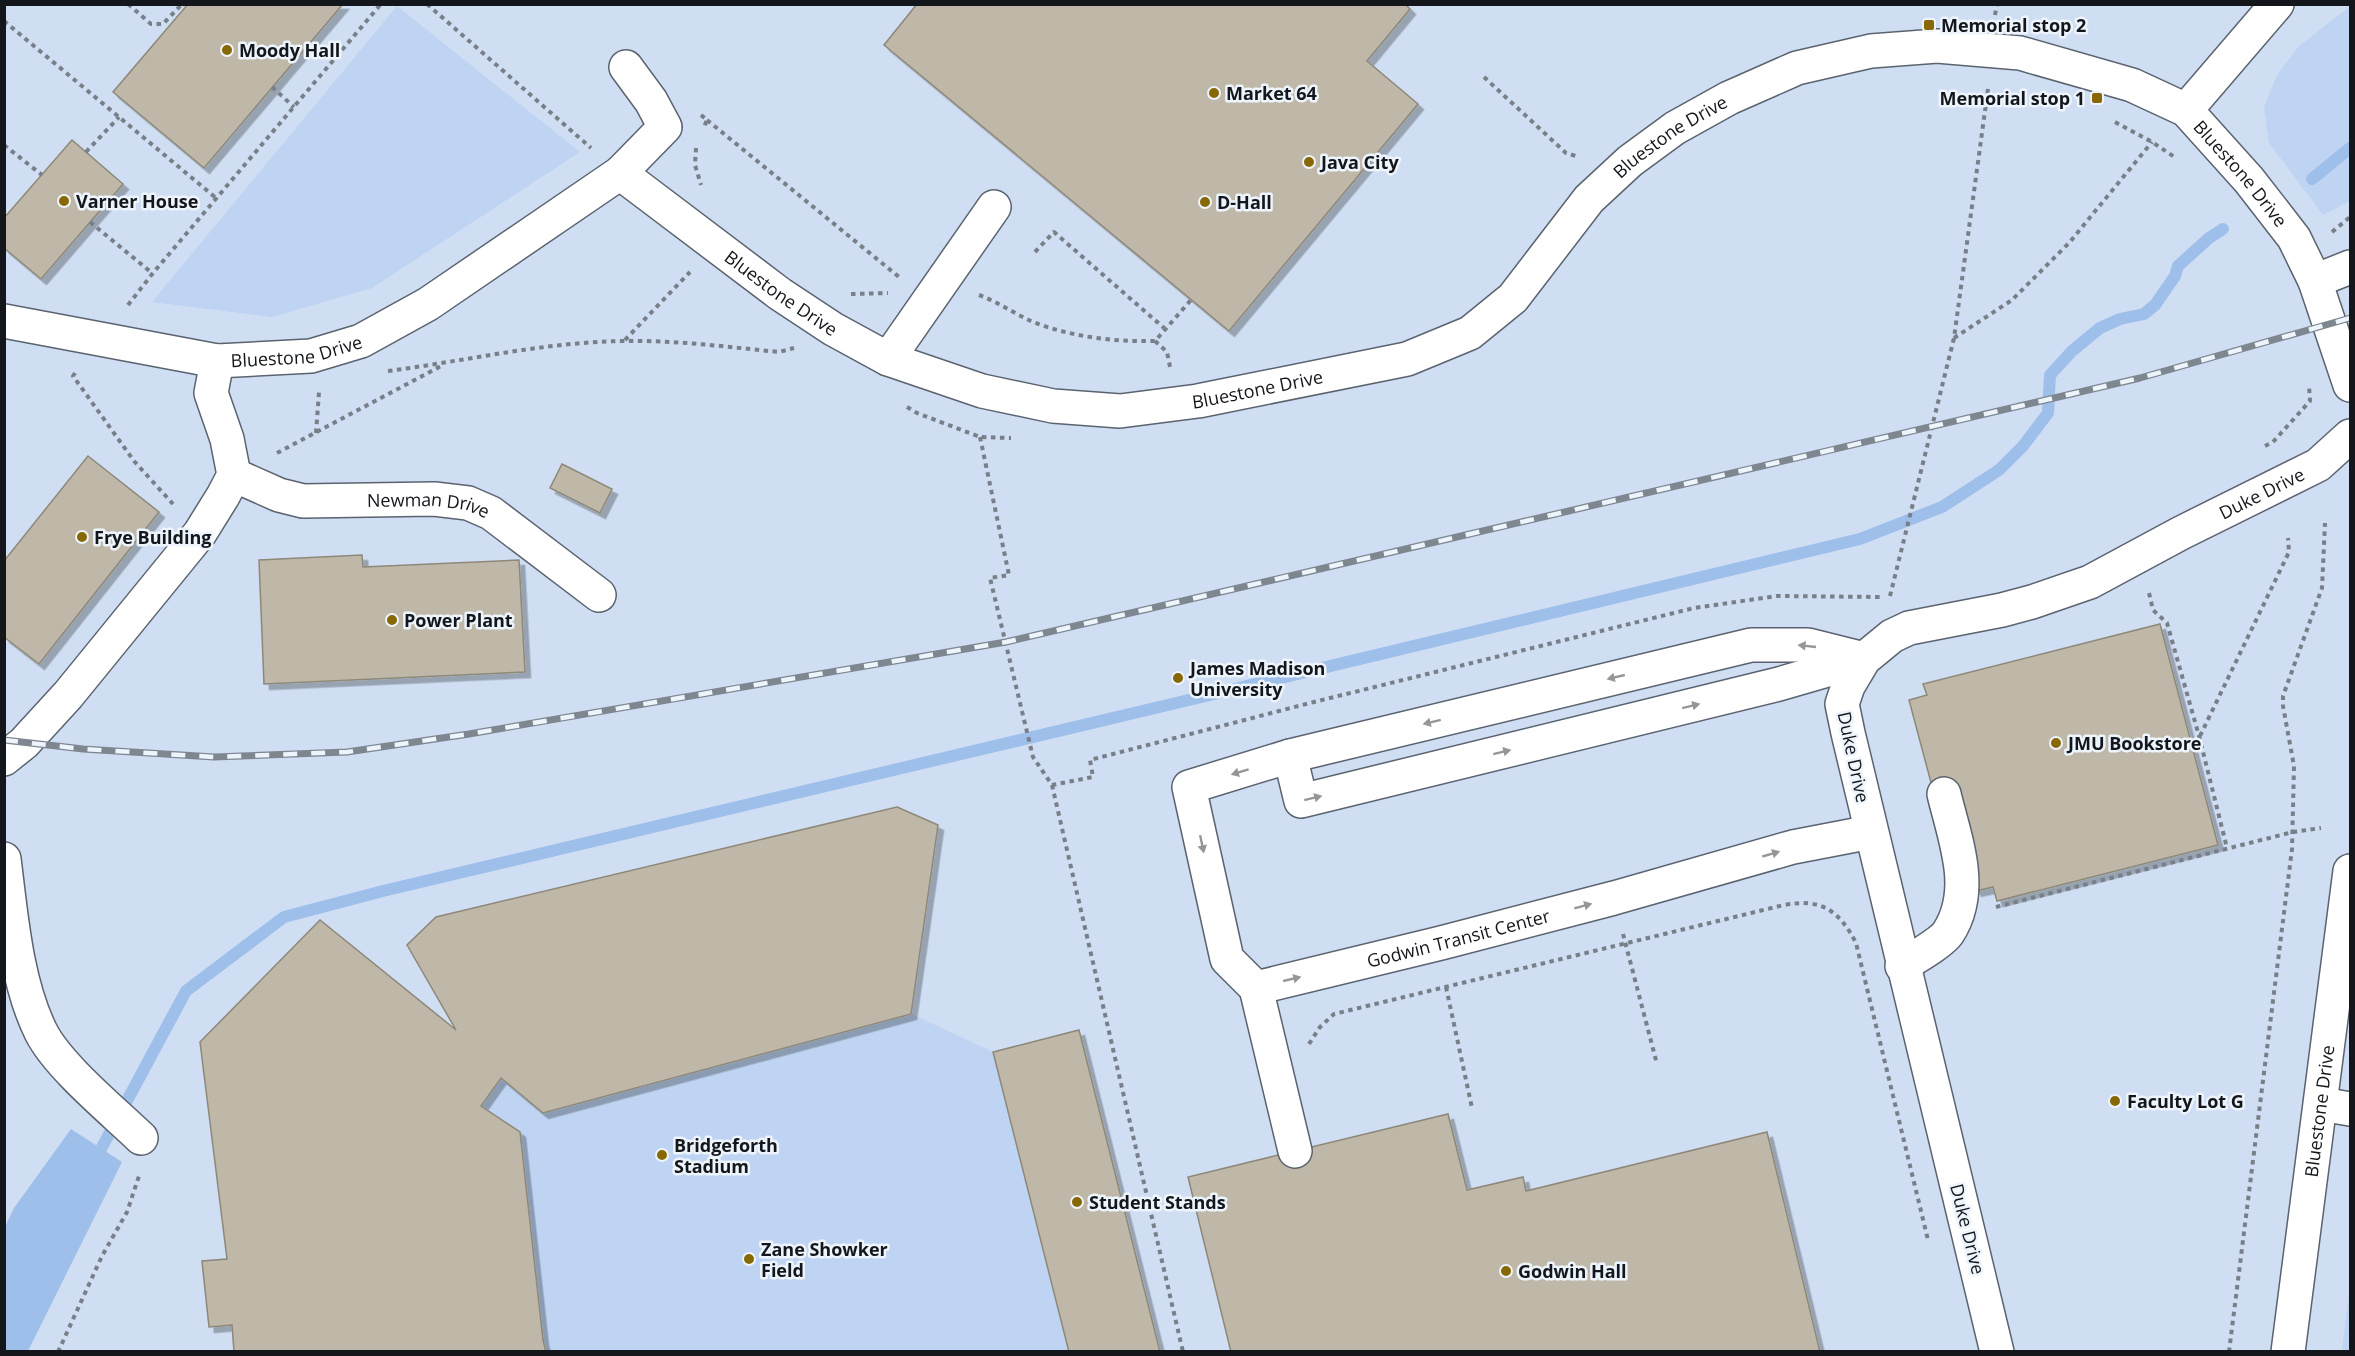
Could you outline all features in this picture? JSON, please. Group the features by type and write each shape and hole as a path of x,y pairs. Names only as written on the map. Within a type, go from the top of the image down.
{"street":[{"path":"2186,110 2277,4"},
{"name":"Bluestone Drive","path":"4,321 217,361 311,356 361,340 428,304 620,173 780,294 833,329 888,358 982,391 1053,406 1120,411 1198,401 1407,359 1470,333 1513,298 1589,199 1630,161 1666,135 1729,98 1797,68 1871,51 1937,46 2020,53 2132,86 2186,110 2249,180 2294,238 2315,281 2350,385"},
{"path":"620,173 665,127 651,101 626,67"},
{"path":"888,358 925,292 994,207"},
{"path":"2315,281 2350,267"},
{"path":"4,759 24,743 68,695 200,534 234,475 226,439 211,393 217,361"},
{"name":"Duke Drive","path":"1997,1352 1902,966 1842,704 1853,674 1881,642 1909,628 2002,610 2090,582 2318,465 2350,436"},
{"name":"Newman Drive","path":"234,475 279,495 303,501 434,500 468,503 491,513 599,595"},
{"path":"1295,1151 1256,988 1227,959 1189,787 1290,756 1751,645 1808,645 1864,659"},
{"path":"1290,756 1301,801 1779,684 1864,659"},
{"path":"1902,966 1947,935 1962,897 1963,876 1944,794"},
{"name":"Godwin Transit Center","path":"1256,988 1441,944 1793,847 1871,832"},
{"path":"4,859 26,990 42,1033 60,1059 141,1138"},
{"name":"Bluestone Drive","path":"2288,1352 2336,1106 2350,871"}],"path":[{"path":"128,4 151,24 163,24 180,10 182,4"},
{"path":"200,534 134,461 73,376 99,339 153,273 381,4"},
{"path":"427,4 620,173"},
{"path":"1890,597 1954,338 1990,76 1990,51 1997,4"},
{"path":"4,21 216,198"},
{"path":"1484,77 1566,153 1582,158"},
{"path":"272,87 294,107"},
{"path":"693,108 925,292"},
{"path":"86,152 119,117"},
{"path":"2107,117 2152,142 2178,160"},
{"path":"702,131 707,120"},
{"path":"697,142 695,165 702,186"},
{"path":"1954,338 2012,300 2069,243 2152,142"},
{"path":"4,145 42,175"},
{"path":"2326,237 2350,217"},
{"path":"90,222 153,273"},
{"path":"1035,252 1054,232 1164,328"},
{"path":"624,340 693,269"},
{"path":"843,295 925,292 981,295 1033,322 1074,334 1122,342 1155,340 1167,352 1171,375"},
{"path":"1155,340 1191,300"},
{"path":"376,372 444,364 540,347 624,340 779,352 796,348"},
{"path":"234,475 444,364"},
{"path":"2263,447 2273,442 2310,401 2309,383"},
{"path":"316,433 319,390"},
{"path":"900,402 917,413 980,437 1015,438"},
{"path":"980,437 1009,575 990,578 1033,756 1052,784 1183,1352"},
{"path":"2229,1352 2293,832 2294,766 2283,696 2322,588 2325,524"},
{"path":"2199,736 2289,552 2288,538"},
{"path":"2148,590 2153,610 2167,623 2199,736 2227,848"},
{"path":"1052,784 1093,777 1090,760 1695,608 1778,596 1899,596"},
{"path":"1989,909 2227,848 2320,828"},
{"path":"1614,898 1657,1064"},
{"path":"1306,1055 1309,1044 1320,1027 1334,1014 1802,901 1820,905 1833,911 1846,924 1856,943 1931,1249"},
{"path":"1446,987 1472,1108"},
{"path":"58,1352 102,1256 127,1212 139,1175 141,1138"}],"shaded area":[{"name":"James Madison University","path":"5,5 2350,5 2350,1351 5,1351"},
{"path":"397,6 580,152 372,288 272,317 152,302"},
{"path":"2350,6 2350,201 2323,215 2269,143 2264,107 2277,75 2298,47"},
{"name":"Bridgeforth Stadium","path":"897,807 938,825 912,1014 993,1052 1079,1030 1160,1351 234,1351 232,1326 209,1327 202,1261 227,1258 200,1042 320,920 454,1028 407,945 436,917"},
{"path":"71,1129 122,1162 28,1351 5,1351 5,1227 14,1208"},
{"path":"2350,1286 2350,1351 2342,1351"}],"building":[{"name":"Moody Hall","path":"188,4 343,4 204,168 113,92"},
{"name":"D-Hall","path":"917,4 1405,4 1410,9 1367,61 1418,104 1229,331 884,45"},
{"name":"Varner House","path":"72,140 123,184 41,279 4,248 4,218"},
{"name":"Frye Building","path":"88,456 159,512 39,664 4,637 4,561"},
{"path":"562,464 612,489 600,513 550,488"},
{"name":"Power Plant","path":"362,555 363,567 519,560 525,672 264,684 259,560"},
{"name":"JMU Bookstore","path":"2160,624 2218,845 1997,901 1993,887 1976,891 1933,790 1909,700 1927,695 1923,684"},
{"path":"897,807 938,825 911,1014 543,1113 501,1078 481,1106 520,1132 546,1352 234,1352 232,1325 209,1327 202,1261 227,1259 200,1042 320,920 456,1030 407,945 436,917"},
{"name":"Student Stands","path":"1079,1030 1160,1352 1069,1352 993,1052"},
{"name":"Godwin Hall","path":"1448,1114 1467,1190 1523,1177 1526,1191 1767,1132 1820,1352 1231,1352 1188,1177"}],"waterway":[{"path":"2312,179 2350,148"},
{"path":"94,1162 186,991 284,917 383,891 1860,539 1942,507 1999,470 2023,446 2048,413 2050,375 2072,351 2100,328 2120,319 2144,314 2155,305 2175,276 2178,266 2209,238 2223,229"}],"railway":[{"path":"4,740 83,749 214,757 347,752 469,734 1006,642 2140,378 2350,318"}],"place":[{"name":"Memorial stop 2","path":"1929,25"},
{"name":"Moody Hall","path":"227,50"},
{"name":"Market 64","path":"1214,93"},
{"name":"Memorial stop 1","path":"2097,98"},
{"name":"Java City","path":"1309,162"},
{"name":"Varner House","path":"64,201"},
{"name":"D-Hall","path":"1205,202"},
{"name":"Frye Building","path":"82,537"},
{"name":"Power Plant","path":"392,620"},
{"name":"James Madison University","path":"1178,678"},
{"name":"JMU Bookstore","path":"2056,743"},
{"name":"Faculty Lot G","path":"2115,1101"},
{"name":"Bridgeforth Stadium","path":"662,1155"},
{"name":"Student Stands","path":"1077,1202"},
{"name":"Zane Showker Field","path":"749,1259"},
{"name":"Godwin Hall","path":"1506,1271"}]}
